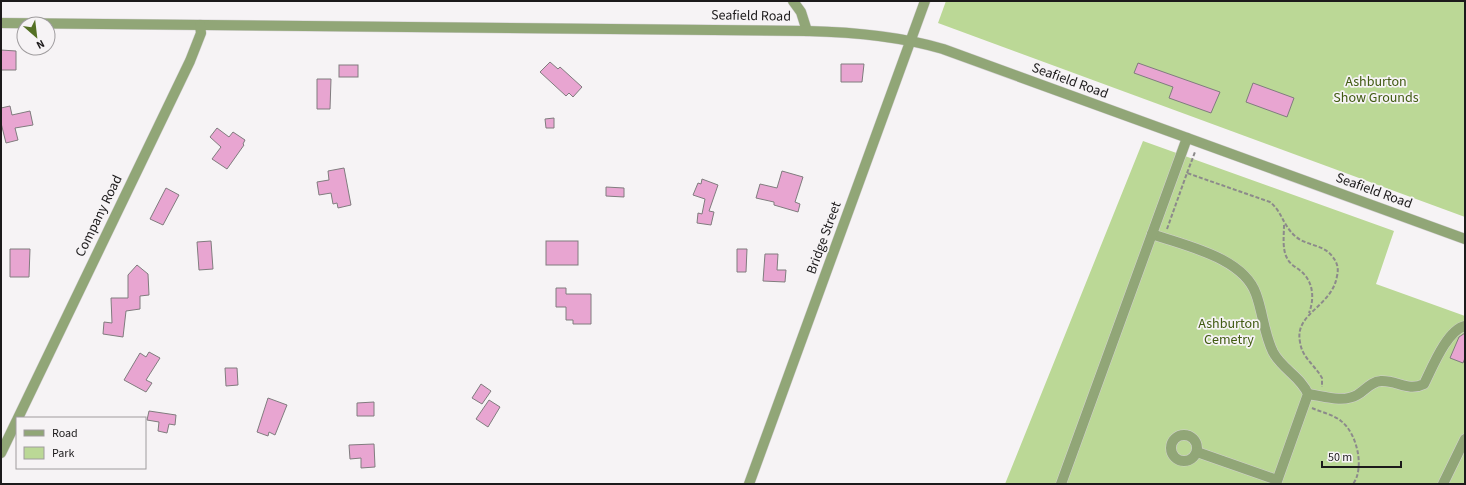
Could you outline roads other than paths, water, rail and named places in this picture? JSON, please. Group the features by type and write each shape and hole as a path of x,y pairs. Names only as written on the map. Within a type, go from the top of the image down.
{"street":[{"path":"792,1 801,12 807,31"},
{"name":"Bridge Street","path":"749,484 925,1"},
{"name":"Seafield Road","path":"1,23 807,31 861,34 910,41 943,49 1465,239"},
{"name":"Company Road","path":"18,417 190,61 201,33 200,25"},
{"path":"1060,484 1187,138"},
{"path":"1152,234 1227,262 1239,269 1256,292 1265,330 1274,353 1287,370 1304,385 1308,394 1276,482 1197,452"},
{"path":"1308,394 1333,399 1345,399 1357,395 1371,383 1382,381 1416,388 1424,384 1449,337 1458,328 1465,326"},
{"name":"Company Road","path":"1,453 16,421"},
{"path":"1443,484 1465,439"}],"park label":[{"name":"Ashburton Show Grounds","path":"1376,90"},
{"name":"Ashburton Cemetry","path":"1229,332"}]}
